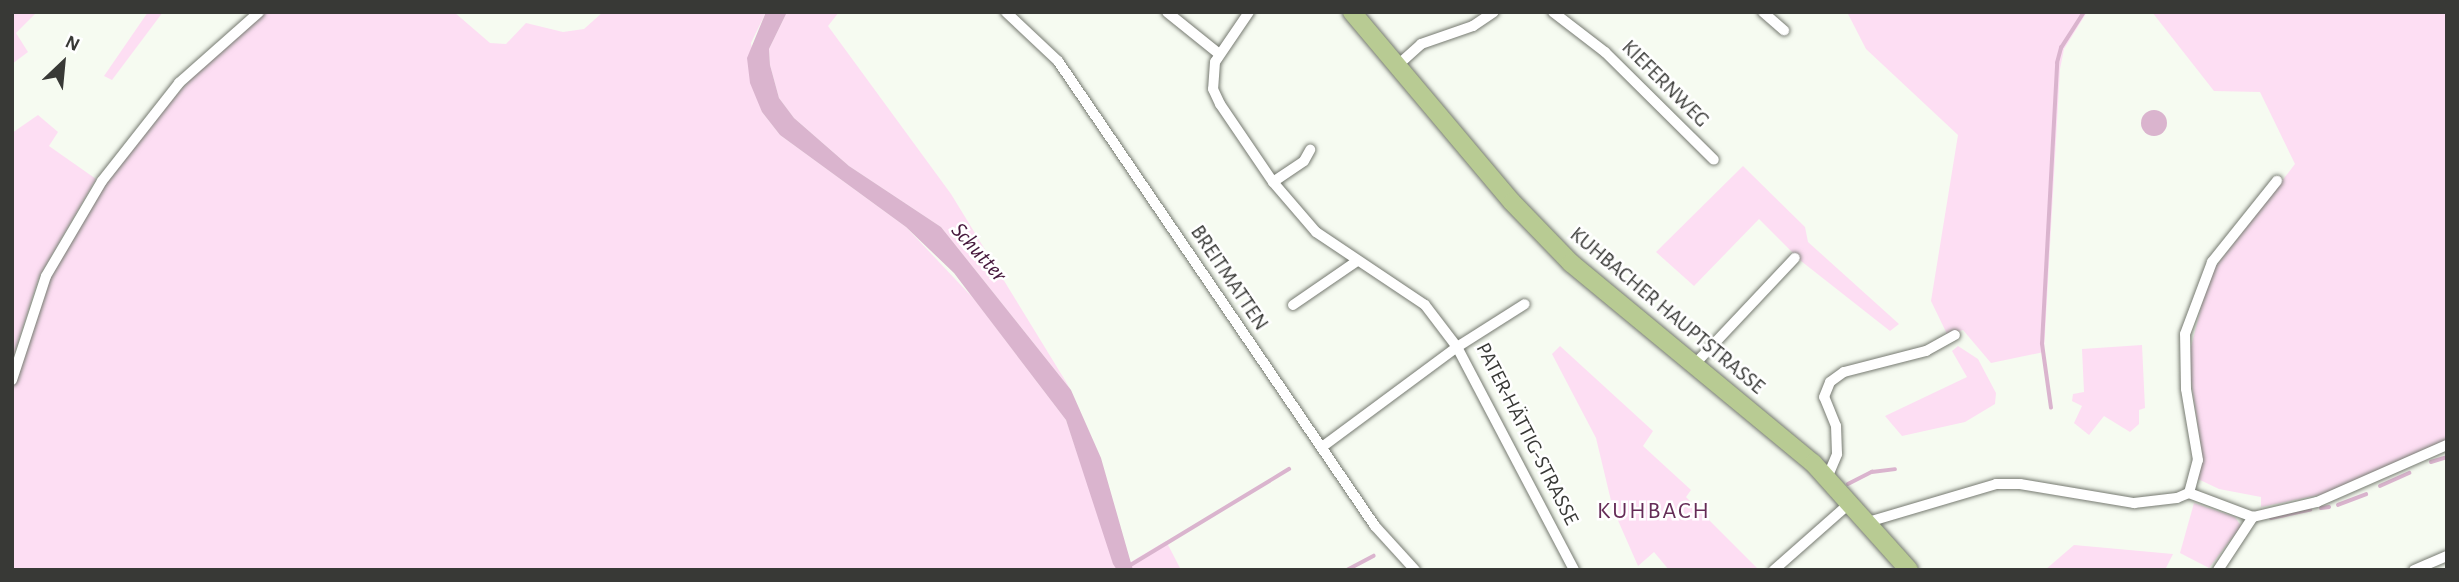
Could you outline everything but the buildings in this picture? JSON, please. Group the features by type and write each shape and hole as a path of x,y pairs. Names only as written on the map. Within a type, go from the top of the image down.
{"main road":[{"name":"KUHBACHER HAUPTSTRASSE","path":"1352,12 1399,64 1512,202 1571,263 1827,478 1909,570"}],"street":[{"path":"12,380 46,276 102,181 179,83 259,12"},
{"path":"1167,12 1218,53"},
{"path":"1249,12 1218,53 1212,73 1216,97 1273,182 1316,232 1424,304 1457,347 1322,447"},
{"path":"1399,64 1421,44 1473,26 1494,12"},
{"name":"KIEFERNWEG","path":"1553,12 1605,52 1714,160"},
{"path":"1763,12 1784,30"},
{"name":"BREITMATTEN","path":"1013,14 1058,61 1375,526 1415,570"},
{"path":"1273,182 1304,161 1310,150"},
{"path":"2189,493 2198,460 2186,389 2185,334 2212,262 2277,181"},
{"path":"1694,366 1796,258"},
{"path":"1293,304 1357,261"},
{"name":"PATER-HÄTTIG-STRASSE","path":"1525,304 1457,347 1574,570"},
{"path":"1827,478 1837,454 1836,426 1824,397 1830,382 1844,372 1926,351 1955,335"},
{"path":"1868,522 1996,484 2020,484 2134,503 2177,498 2189,493 2253,517 2317,502 2447,445"},
{"path":"1774,570 1851,502"},
{"path":"2218,570 2253,517"},
{"path":"2414,570 2447,555"}],"shaded area":[{"path":"12,12 37,12 16,33 28,52 12,64"},
{"path":"148,12 163,12 112,80 104,76"},
{"path":"266,12 454,12 490,43 506,44 526,23 563,32 584,29 603,12 766,12 751,43 762,112 780,135 906,227 974,299 1066,420 1117,570 12,570 12,391 47,279 105,185 152,122 200,69"},
{"path":"766,12 787,12 769,49 770,65 779,98 794,118 849,166 941,227 1071,390 1101,458 1133,570 1117,570 1113,564 1066,420 954,273 906,227 780,135 762,112 750,83 747,58"},
{"path":"787,12 839,12 828,26 951,194 1071,390 941,227 849,166 794,118 779,98 770,65 769,49"},
{"path":"1847,12 2087,12 2064,49 2060,69 2044,352 1991,363 1963,330 1947,334 1931,301 1958,135 1866,49"},
{"path":"2152,12 2447,12 2447,440 2329,493 2261,507 2261,497 2219,489 2198,479 2203,460 2188,359 2210,274 2295,164 2260,92 2214,91"},
{"path":"2154,110 2163,114 2167,123 2163,132 2154,136 2145,132 2141,123 2145,114"},
{"path":"38,115 58,132 49,146 96,179 39,277 12,361 12,133"},
{"path":"1743,166 1805,227 1808,242 1899,324 1890,331 1801,261 1759,219 1694,286 1656,252"},
{"path":"2142,345 2145,408 2139,410 2139,424 2130,432 2104,416 2089,435 2074,423 2082,406 2072,401 2073,394 2084,392 2082,349"},
{"path":"1560,346 1653,431 1643,446 1691,490 1686,497 1759,570 1669,570 1654,552 1638,566 1613,509 1596,438 1552,354"},
{"path":"1958,346 1978,359 1996,393 1995,404 1965,422 1902,436 1885,416 1967,377 1952,351"},
{"path":"2194,503 2235,517 2241,526 2209,568 2180,553"},
{"path":"1166,541 1181,570 1133,570 1129,563"},
{"path":"2074,545 2173,554 2165,570 2045,570"}],"waterway":[{"path":"2051,408 2042,344 2057,63 2061,48 2084,12"},
{"path":"2431,462 2447,457"},
{"path":"1129,566 1289,469"},
{"path":"1848,484 1872,472 1895,469"},
{"path":"2380,486 2409,473"},
{"path":"2338,505 2366,494"},
{"path":"2321,508 2329,507"},
{"path":"2271,518 2310,510"},
{"path":"1347,570 1373,556"}],"district":[{"name":"KUHBACH","path":"1654,512"}],"water label":[{"name":"Schutter","path":"978,253"}]}
